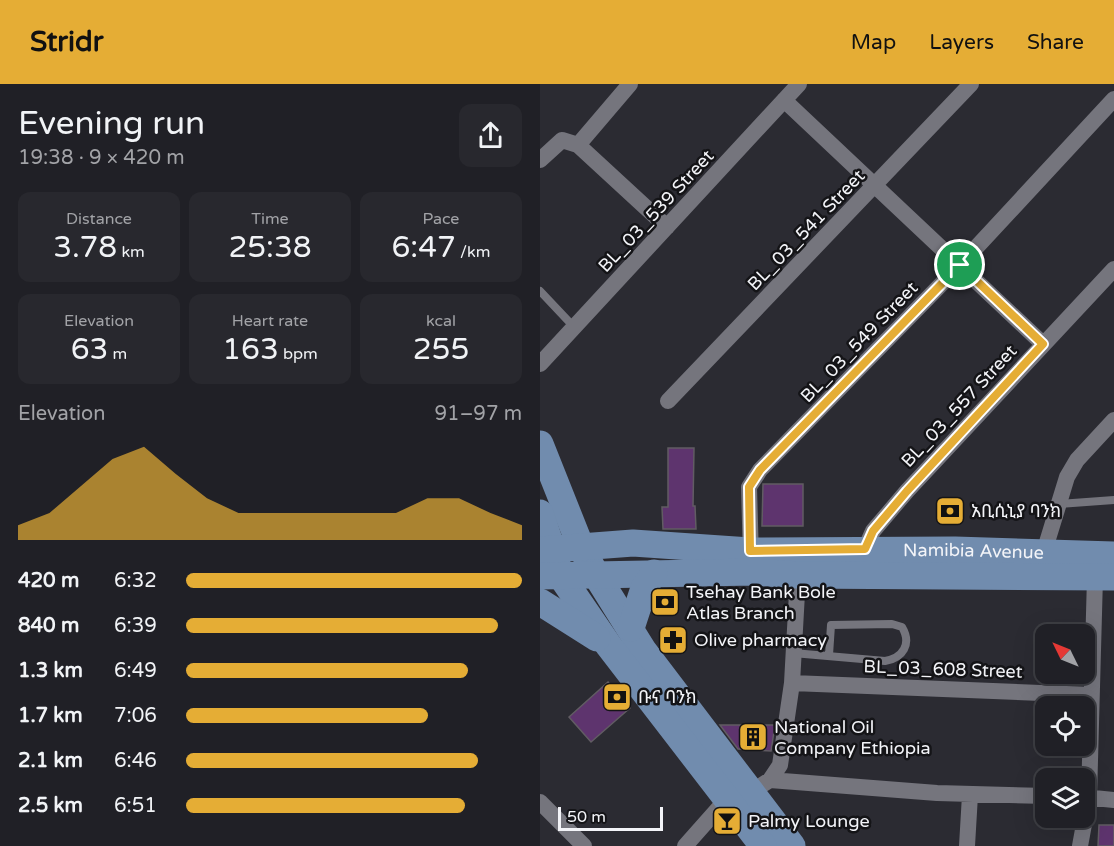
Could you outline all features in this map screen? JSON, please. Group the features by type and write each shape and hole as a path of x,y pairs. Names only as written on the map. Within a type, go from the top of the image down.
{"main road":[{"path":"540,444 581,547 595,573 670,687 792,846"},
{"path":"558,487 585,517 600,529 633,543"},
{"path":"540,513 550,576 609,646 747,788 763,846"},
{"name":"Namibia Avenue","path":"546,550 633,543 752,562 798,575 1104,577"},
{"name":"Namibia Avenue","path":"550,576 654,573 865,549 1114,555"},
{"path":"631,628 644,588 654,573"},
{"path":"540,602 609,646"}],"street":[{"path":"578,145 630,84"},
{"name":"BL_03_539 Street","path":"540,364 799,84"},
{"name":"BL_03_541 Street","path":"668,401 877,185 971,84"},
{"path":"784,99 1043,344"},
{"name":"BL_03_549 Street","path":"752,562 749,487 760,470 960,265 1114,99"},
{"path":"540,160 562,140 578,145 667,227"},
{"name":"BL_03_557 Street","path":"865,549 873,531 907,491 1114,269"},
{"path":"1044,552 1067,477 1077,460 1113,422"},
{"path":"685,846 747,788 780,765 792,683 798,575"},
{"path":"1088,768 1091,695 1104,577"},
{"name":"BL_03_608 Street","path":"792,683 1091,695"},
{"path":"747,788 1035,796"},
{"path":"967,846 970,795"},
{"path":"1095,798 1114,800"},
{"path":"540,802 584,846"},
{"path":"1080,846 1083,828"}],"lane":[{"path":"540,291 574,327"},
{"path":"1058,504 1114,500"},
{"path":"793,653 885,661 897,659 905,650 906,634 902,627 892,624 831,625 829,655"}],"building":[{"path":"668,448 694,448 693,506 695,506 696,529 663,529 662,507 668,507"},
{"path":"763,484 803,484 803,526 762,526"},
{"path":"608,682 630,708 591,742 569,717"},
{"name":"National Oil Company Ethiopia","path":"720,725 775,725 771,751 738,749"},
{"path":"1099,825 1114,825 1114,846 1098,846"}],"place":[{"name":"አቢሲኒያ ባንክ","path":"950,511"},
{"name":"Tsehay Bank Bole Atlas Branch","path":"665,602"},
{"name":"Olive pharmacy","path":"673,640"},
{"name":"ቡና ባንክ","path":"617,697"},
{"name":"National Oil Company Ethiopia","path":"753,737"},
{"name":"Palmy Lounge","path":"727,821"}],"route":[{"path":"960,265 1043,344 907,491 873,531 865,549 750,551 749,487 760,470 960,265"}]}
